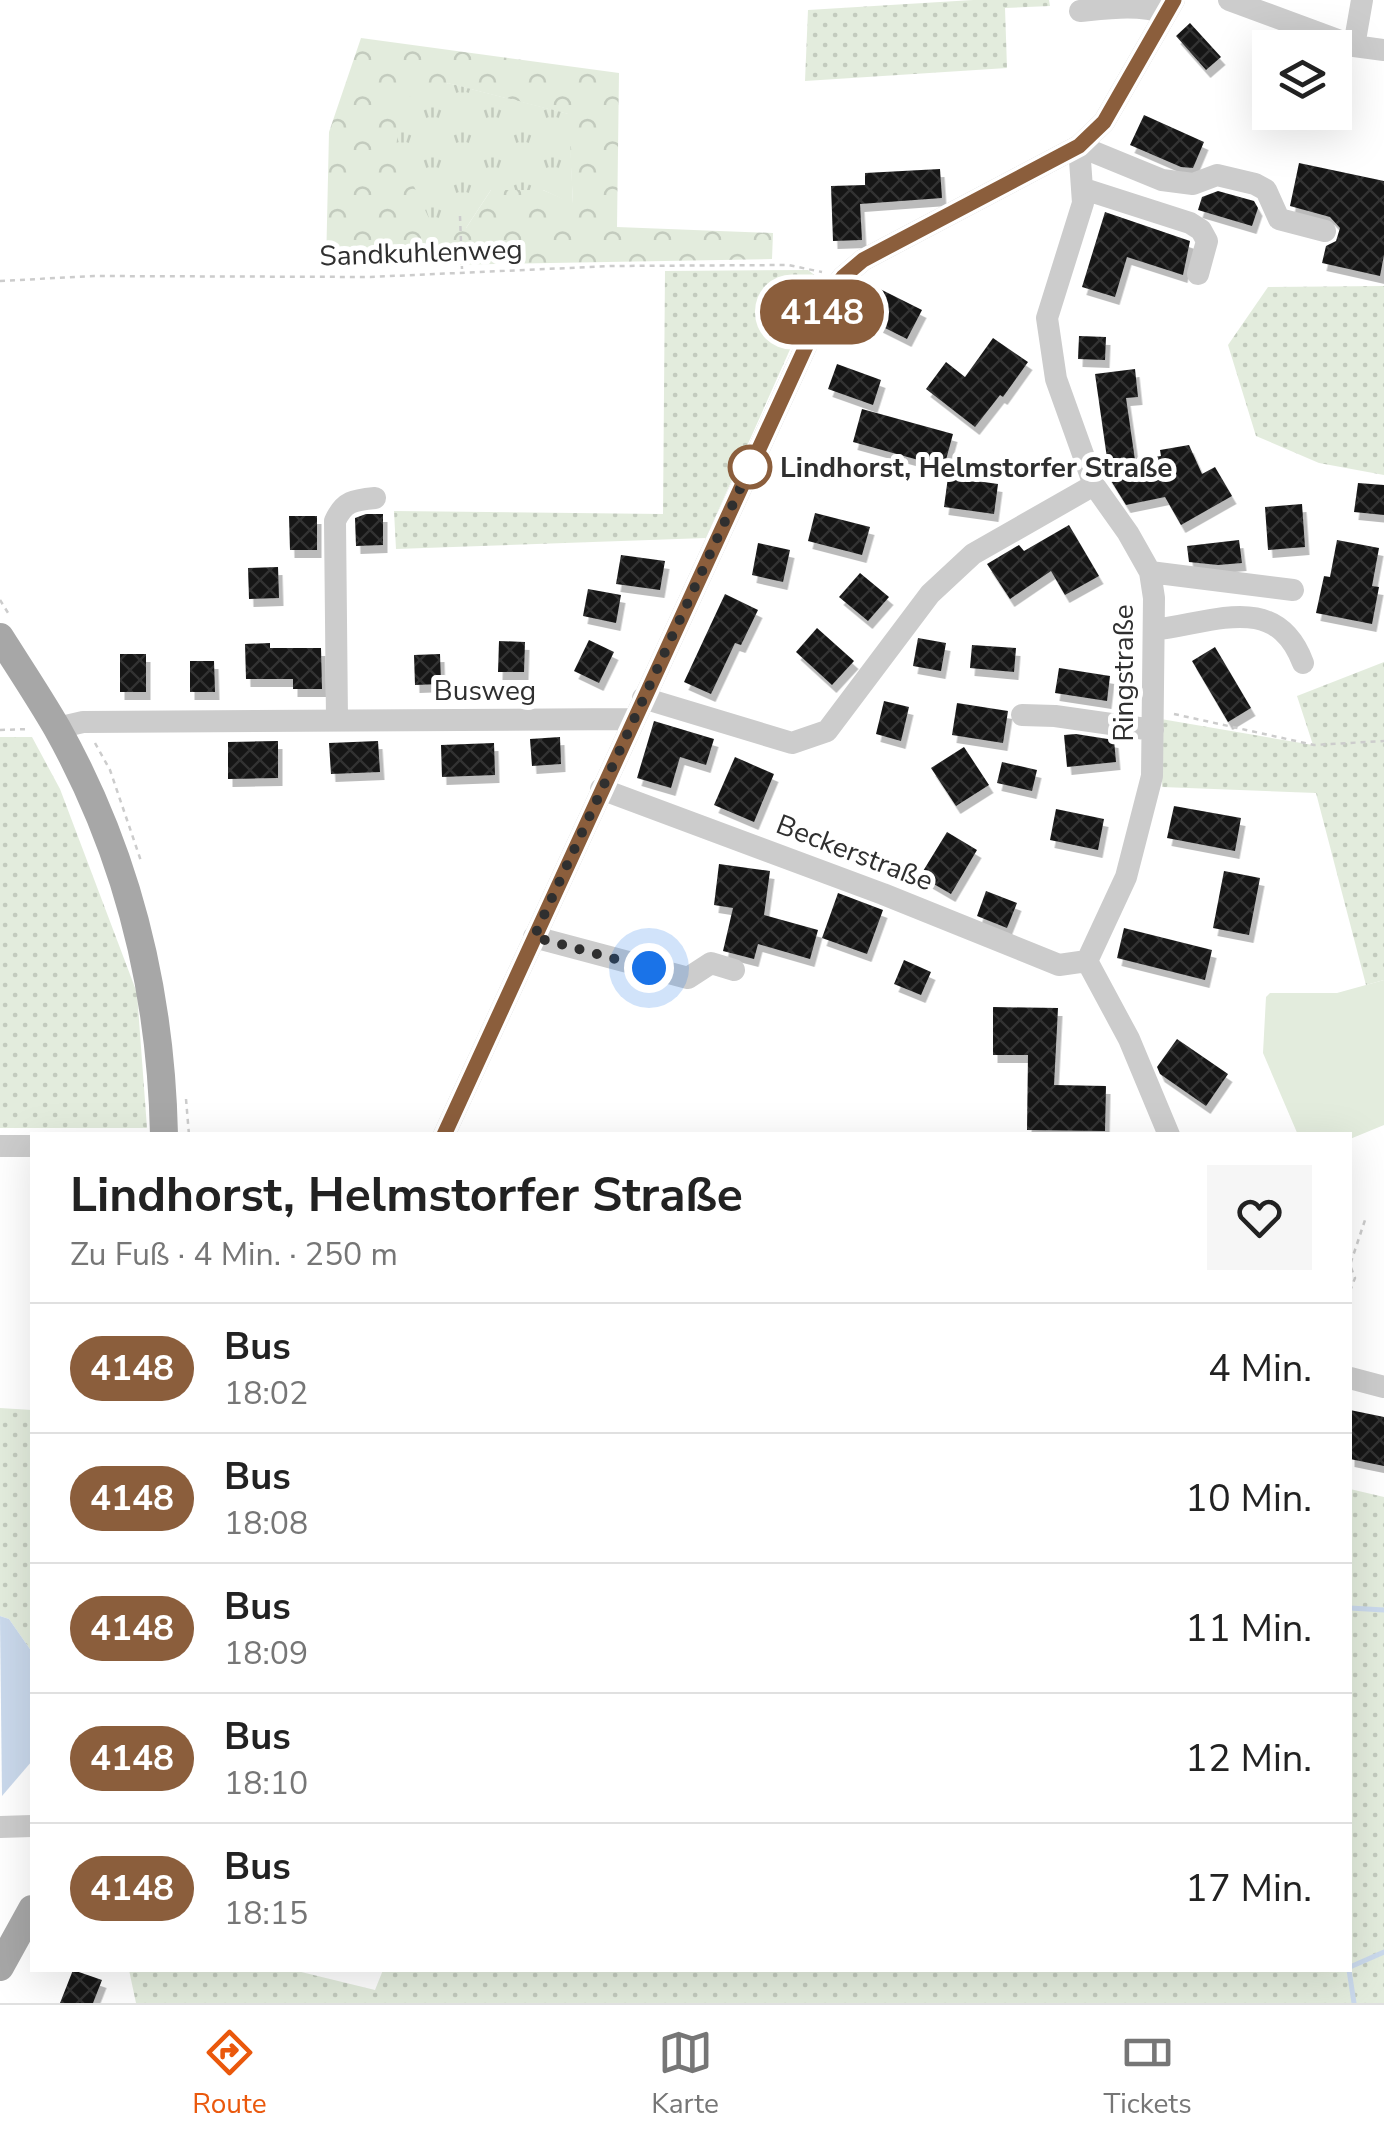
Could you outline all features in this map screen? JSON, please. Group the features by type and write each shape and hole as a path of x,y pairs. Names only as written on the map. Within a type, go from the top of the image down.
{"main road":[{"path":"0,637 57,728 91,799 138,931 155,1003 164,1132"},
{"path":"0,1967 30,1913"}],"street":[{"path":"1229,0 1354,46 1384,50"},
{"path":"1354,46 1362,0"},
{"path":"1080,11 1170,7"},
{"path":"445,1132 830,294 843,277 894,242 1079,146 1104,122 1170,7"},
{"path":"1079,146 1162,180 1193,184 1212,175 1254,184 1266,190 1279,219 1324,231"},
{"name":"Ringstraße","path":"1079,146 1083,203 1047,318 1056,379 1094,484 1150,572 1154,630 1152,776 1144,819 1126,877 1088,961"},
{"path":"1084,189 1194,224 1207,241 1198,274"},
{"name":"Busweg","path":"57,728 83,722 337,720 638,708 792,743 827,730 930,594 973,554 1094,484"},
{"path":"337,720 334,521 342,506 375,498"},
{"path":"1150,572 1292,590"},
{"path":"1154,630 1222,618 1250,616 1269,620 1286,631 1303,664"},
{"path":"1022,715 1153,720"},
{"name":"Beckerstraße","path":"601,789 884,894 1059,966 1088,961"},
{"path":"534,937 688,978 711,963 734,970"},
{"path":"1088,961 1128,1039 1167,1132"},
{"path":"0,1146 30,1146"},
{"path":"1352,1379 1384,1387"},
{"path":"0,1827 30,1826"}],"path":[{"path":"460,216 462,270"},
{"name":"Sandkuhlenweg","path":"0,281 94,276 370,277 462,270 788,265 843,277"},
{"path":"1153,720 1314,745 1384,742"},
{"path":"0,730 57,728"},
{"path":"1352,1259 1364,1220"}],"green space":[{"path":"973,0 1049,0 1050,6 1005,8 1007,68 805,81 808,10"},
{"path":"361,38 619,73 617,227 773,233 772,259 326,267 329,132","holes":["447,83 568,114 573,203 543,190 491,190 466,228"]},
{"path":"448,83 569,114 573,204 543,190 491,190 466,228 434,229 396,148 402,99"},
{"path":"808,270 821,280 706,538 396,549 394,511 663,514 665,271"},
{"path":"1384,286 1384,475 1319,463 1256,436 1228,345 1268,287"},
{"path":"1384,662 1384,980 1366,985 1316,793 1162,787 1161,719 1313,745 1297,696"},
{"path":"0,737 32,737 60,789 137,993 147,1128 0,1128"},
{"path":"1384,980 1384,1125 1352,1138 1352,1132 1297,1132 1263,1053 1266,997 1270,993 1337,993"},
{"path":"0,1408 30,1410 30,1649 9,1619 0,1616"},
{"path":"1352,1489 1384,1497 1384,2003 136,2003 129,1972 301,1972 375,1990 382,1972 1352,1972"}],"water":[{"path":"0,1616 9,1619 30,1649 30,1763 2,1796"}],"building":[{"path":"1190,23 1221,57 1206,70 1176,36"},
{"path":"1144,115 1204,142 1193,168 1181,167 1130,145"},
{"path":"1299,163 1384,181 1384,255 1380,276 1322,263 1326,246 1336,241 1340,228 1330,217 1290,206"},
{"path":"940,169 942,198 860,204 862,240 833,241 831,186 865,185 865,173"},
{"path":"1218,191 1254,201 1258,208 1252,226 1198,210 1202,197"},
{"path":"1105,212 1190,241 1183,275 1127,257 1115,297 1082,287"},
{"path":"880,289 922,310 907,339 865,318"},
{"path":"1079,336 1106,337 1105,360 1078,359"},
{"path":"993,338 1028,362 975,427 926,389 946,362 965,377"},
{"path":"837,364 881,380 873,405 828,389"},
{"path":"1135,369 1138,397 1126,398 1135,460 1161,456 1160,450 1189,445 1202,474 1215,467 1232,496 1181,525 1165,497 1126,505 1105,471 1104,466 1108,465 1095,374"},
{"path":"862,409 953,434 944,467 853,442"},
{"path":"948,477 998,484 994,514 944,507"},
{"path":"1358,483 1384,485 1384,515 1354,512"},
{"path":"1302,504 1305,547 1268,550 1265,507"},
{"path":"815,513 870,527 862,555 808,541"},
{"path":"383,514 383,545 356,546 355,518"},
{"path":"289,516 317,516 317,550 290,550"},
{"path":"1069,525 1099,576 1065,595 1051,571 1010,599 987,564 1019,545 1024,551"},
{"path":"1239,540 1242,563 1189,562 1187,546"},
{"path":"1337,540 1379,548 1372,586 1379,587 1372,624 1316,613 1324,576 1330,577"},
{"path":"758,543 790,550 783,582 752,575"},
{"path":"621,555 665,561 660,590 616,584"},
{"path":"278,567 279,598 249,599 248,568"},
{"path":"860,573 889,597 868,621 839,597"},
{"path":"588,589 621,595 616,623 583,616"},
{"path":"725,594 758,610 741,645 735,643 711,694 684,682"},
{"path":"817,628 854,661 832,685 796,652"},
{"path":"918,638 946,643 941,671 913,666"},
{"path":"589,640 614,652 599,683 574,671"},
{"path":"499,641 525,642 524,672 498,672"},
{"path":"270,643 270,648 321,648 322,689 293,689 293,679 246,679 245,644"},
{"path":"972,645 1016,648 1014,672 970,668"},
{"path":"1215,647 1251,708 1228,722 1192,661"},
{"path":"120,654 146,654 146,692 120,692"},
{"path":"440,654 441,684 415,685 414,655"},
{"path":"190,661 214,661 215,692 190,692"},
{"path":"1059,668 1110,676 1107,701 1055,693"},
{"path":"884,701 909,707 901,741 876,734"},
{"path":"957,703 1008,711 1003,743 952,735"},
{"path":"654,721 714,739 706,765 680,757 671,788 637,778"},
{"path":"1064,735 1114,740 1116,762 1067,767"},
{"path":"560,737 561,764 532,766 530,739"},
{"path":"278,741 278,778 228,779 228,742"},
{"path":"378,741 380,772 331,774 329,743"},
{"path":"494,743 495,775 442,777 441,745"},
{"path":"964,747 989,785 956,806 931,768"},
{"path":"735,757 774,774 754,822 714,805"},
{"path":"1002,762 1037,770 1032,791 997,783"},
{"path":"1174,806 1241,818 1235,851 1167,838"},
{"path":"1056,809 1104,819 1098,850 1050,840"},
{"path":"947,832 977,850 951,894 920,876"},
{"path":"719,864 770,871 764,915 818,930 810,959 758,944 754,959 723,951 733,908 714,905"},
{"path":"1224,871 1260,878 1249,935 1213,928"},
{"path":"986,891 1017,903 1007,928 977,916"},
{"path":"838,893 883,910 867,954 822,938"},
{"path":"1124,928 1212,950 1205,980 1117,958"},
{"path":"904,960 931,972 921,995 894,984"},
{"path":"993,1007 1058,1008 1054,1085 1106,1086 1105,1131 1027,1130 1028,1055 993,1055"},
{"path":"1177,1039 1228,1074 1206,1106 1160,1074 1157,1067"},
{"path":"1352,1410 1384,1417 1384,1466 1352,1459"},
{"path":"72,1972 102,1980 93,2003 60,2003"}],"waterway":[{"path":"1352,1608 1384,1610"},
{"path":"1352,1966 1384,1952"},
{"path":"1349,1972 1354,2003"}],"bus line":[{"name":"4148","path":"445,1132 830,294 863,260 1079,146 1104,122 1174,0"}],"place":[{"name":"Lindhorst, Helmstorfer Straße","path":"750,467"}],"route":[{"path":"649,968 534,937 750,467"}]}
